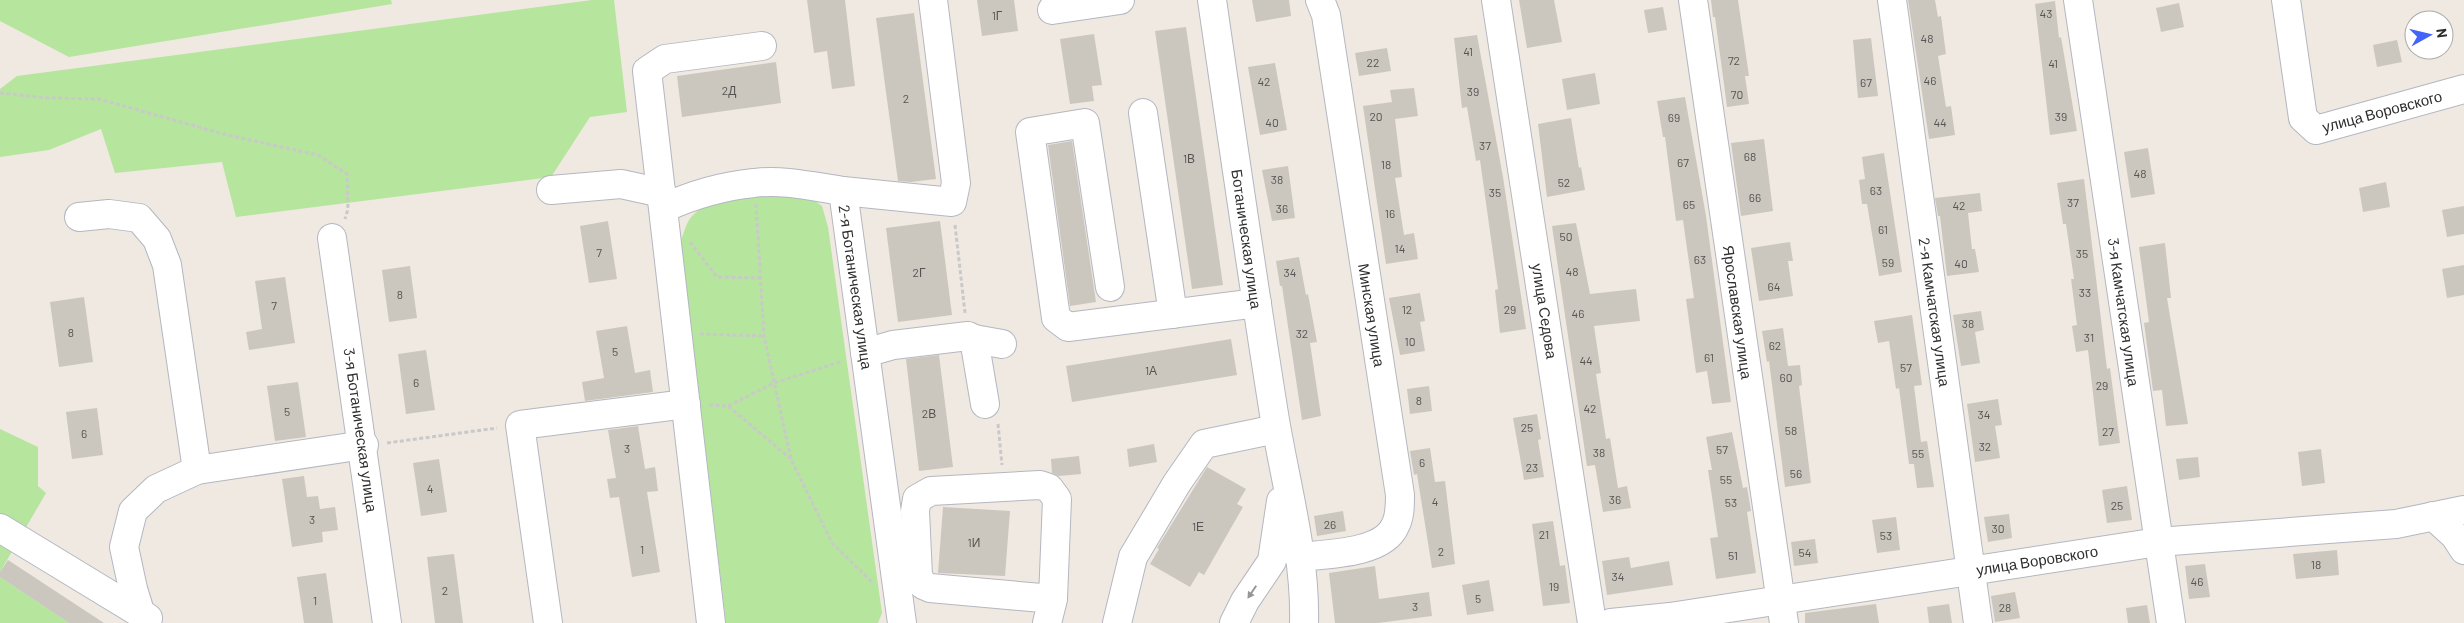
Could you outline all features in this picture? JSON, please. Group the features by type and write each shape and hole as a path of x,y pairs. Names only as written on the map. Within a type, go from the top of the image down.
{"street":[{"path":"843,191 952,202 956,183 933,0"},
{"path":"1052,10 1120,0"},
{"name":"Ботаническая улица","path":"1212,0 1276,429 1299,557 1304,623"},
{"name":"Минская улица","path":"1299,557 1365,549 1378,543 1395,528 1400,511 1400,496 1326,15 1320,0"},
{"name":"улица Седова","path":"1496,0 1592,623"},
{"name":"Ярославская улица","path":"1693,0 1782,611"},
{"name":"2-я Камчатская улица","path":"1892,0 1978,623"},
{"name":"3-я Камчатская улица","path":"2078,0 2171,623"},
{"name":"улица Воровского","path":"2286,0 2303,118 2316,130 2464,89"},
{"path":"711,623 647,71 665,59 762,46"},
{"path":"1143,113 1173,314"},
{"path":"1110,287 1085,122 1030,132 1056,318 1068,328 1257,303"},
{"name":"2-я Ботаническая улица","path":"663,200 684,199 756,182 792,184 843,191 901,616"},
{"path":"551,190 621,184 663,200"},
{"path":"79,217 109,214 139,218 157,239 167,265 197,470"},
{"name":"3-я Ботаническая улица","path":"332,238 364,446 388,623"},
{"path":"865,354 893,345 971,337 1002,344"},
{"path":"971,337 985,404"},
{"path":"548,623 519,415 686,404"},
{"path":"1117,623 1133,557 1177,483 1204,444 1276,429"},
{"path":"149,619 133,589 124,547 133,511 156,489 197,470 364,446"},
{"name":"Ботаническая улица","path":"1234,623 1245,601 1272,561 1285,477"},
{"path":"1040,485 1049,488 1057,499 1050,611 930,588 923,585 918,576 915,511 917,499 931,491 1040,485"},
{"name":"улица Воровского","path":"1611,623 1670,617 1782,611 1970,570 2158,542 2396,524 2464,510"},
{"path":"2433,516 2455,536 2464,550"},
{"path":"0,528 149,619"}],"path":[{"path":"0,94 48,98 99,99 228,135 318,155 347,174 348,209 343,224 332,238"},
{"path":"756,182 759,278 764,336 791,459 832,543 901,616"},
{"path":"952,202 971,337"},
{"path":"688,238 717,277 759,278"},
{"path":"677,333 764,336"},
{"path":"686,404 728,406 774,383 865,354"},
{"path":"985,404 998,424 1004,486"},
{"path":"728,406 791,459"},
{"path":"364,446 519,415"}],"green space":[{"path":"0,0 391,0 392,4 69,57 0,21"},
{"path":"592,0 614,0 627,112 590,117 551,177 236,217 222,162 115,173 101,129 49,150 0,157 0,89 17,76"},
{"path":"807,195 822,206 828,227 882,613 878,623 726,623 681,240 691,217 704,207 717,202 747,196"},
{"path":"0,429 38,447 38,486 46,493 0,572"},
{"path":"0,577 69,623 0,623"}],"building":[{"path":"807,0 845,0 855,86 832,89 827,51 814,53"},
{"path":"977,0 1014,0 1018,31 982,36"},
{"path":"1252,0 1289,0 1291,16 1256,22"},
{"path":"1519,0 1554,0 1562,42 1527,48"},
{"path":"1711,0 1738,0 1749,76 1745,76 1749,104 1727,107"},
{"path":"1908,0 1935,0 1938,17 1941,16 1946,54 1938,56 1946,107 1951,106 1955,135 1929,139"},
{"path":"2055,1 2059,38 2061,37 2077,131 2050,135 2035,4"},
{"path":"2179,3 2184,27 2161,32 2156,8"},
{"path":"1663,7 1667,30 1648,33 1644,10"},
{"path":"914,13 936,179 911,182 898,181 876,18"},
{"path":"1186,27 1223,285 1192,289 1155,31"},
{"path":"1094,34 1102,85 1092,86 1094,101 1070,104 1060,39"},
{"path":"1477,35 1503,177 1526,329 1500,333 1495,290 1498,289 1480,160 1476,161 1467,107 1462,108 1454,38"},
{"path":"1871,38 1878,96 1858,98 1853,40"},
{"path":"2397,40 2402,62 2377,67 2373,45"},
{"path":"1387,48 1391,71 1359,76 1355,53"},
{"path":"776,62 781,103 682,117 677,76"},
{"path":"1275,63 1287,130 1260,135 1248,67"},
{"path":"1595,73 1600,104 1567,110 1562,79"},
{"path":"1414,88 1418,116 1395,119 1402,177 1395,178 1404,235 1414,233 1418,259 1386,264 1363,106 1392,102 1390,90"},
{"path":"1685,97 1706,216 1731,402 1712,404 1707,371 1696,373 1686,299 1694,298 1683,220 1676,221 1665,137 1663,137 1657,101"},
{"path":"1571,118 1579,168 1581,167 1585,190 1547,197 1538,124"},
{"path":"1764,139 1773,211 1741,216 1731,143"},
{"path":"1072,141 1096,302 1070,306 1048,145"},
{"path":"2148,148 2155,194 2131,198 2124,152"},
{"path":"1884,153 1902,272 1879,276 1867,204 1862,204 1859,180 1865,179 1862,157"},
{"path":"1288,166 1295,218 1272,221 1262,170"},
{"path":"2084,179 2107,369 2110,368 2120,443 2099,446 2088,350 2076,352 2072,326 2077,325 2071,279 2074,279 2066,224 2063,224 2057,183"},
{"path":"2386,182 2390,207 2363,212 2359,188"},
{"path":"1980,193 1982,211 1968,213 1972,249 1975,249 1979,272 1947,276 1940,216 1938,216 1935,198"},
{"path":"2464,206 2464,234 2447,237 2442,210"},
{"path":"608,221 617,279 589,283 580,226"},
{"path":"940,221 952,315 898,322 886,228"},
{"path":"1576,223 1590,294 1636,289 1640,321 1594,326 1601,373 1596,374 1606,439 1610,438 1618,488 1627,486 1631,508 1603,512 1595,465 1587,466 1552,226"},
{"path":"1790,242 1793,261 1788,261 1793,296 1759,301 1751,248"},
{"path":"2165,243 2171,298 2167,298 2188,424 2166,426 2162,390 2153,391 2144,323 2149,322 2139,247"},
{"path":"1299,257 1317,342 1310,343 1321,416 1302,420 1282,286 1280,286 1276,261"},
{"path":"2464,265 2464,295 2447,298 2442,269"},
{"path":"410,266 417,318 389,322 382,270"},
{"path":"285,277 295,343 249,350 246,332 262,329 255,281"},
{"path":"1420,293 1425,321 1420,322 1425,351 1400,355 1389,298"},
{"path":"84,297 93,362 59,367 50,302"},
{"path":"1981,311 1984,330 1975,332 1980,363 1961,366 1953,315"},
{"path":"1912,315 1922,385 1914,386 1921,442 1927,441 1934,487 1917,488 1914,464 1909,464 1899,388 1896,389 1889,341 1878,343 1874,321"},
{"path":"627,326 635,373 650,370 653,392 585,401 582,382 604,378 596,331"},
{"path":"1783,328 1788,366 1800,365 1802,385 1799,386 1811,483 1785,487 1769,361 1767,362 1762,331"},
{"path":"1231,339 1237,375 1072,402 1066,366"},
{"path":"426,350 435,410 406,414 398,354"},
{"path":"939,355 953,467 919,471 906,359"},
{"path":"298,382 306,437 275,441 267,386"},
{"path":"1429,386 1432,411 1410,414 1407,389"},
{"path":"1998,399 2002,425 1995,426 2000,458 1975,462 1967,404"},
{"path":"97,408 103,455 72,459 66,412"},
{"path":"1537,414 1541,439 1538,440 1544,477 1524,480 1513,418"},
{"path":"638,426 645,469 655,467 658,491 647,492 660,572 632,577 619,497 610,498 607,479 616,478 608,430"},
{"path":"1732,432 1743,488 1747,487 1751,511 1747,512 1756,573 1716,579 1710,538 1718,537 1708,470 1712,470 1706,437"},
{"path":"1154,444 1157,462 1129,467 1127,449"},
{"path":"1430,448 1435,482 1445,481 1455,564 1432,568 1417,474 1414,475 1410,451"},
{"path":"2321,449 2325,483 2302,486 2298,452"},
{"path":"1079,456 1081,474 1059,476 1052,473 1051,459"},
{"path":"2198,457 2200,477 2179,480 2176,459"},
{"path":"439,459 447,512 421,516 413,463"},
{"path":"1207,467 1246,489 1237,504 1243,507 1204,575 1199,572 1190,587 1150,564 1159,549 1157,548"},
{"path":"304,476 307,497 318,496 320,509 335,507 338,530 322,532 323,542 292,547 282,479"},
{"path":"2127,486 2132,520 2107,523 2102,490"},
{"path":"943,507 1010,511 1005,576 938,573"},
{"path":"1343,511 1346,531 1317,536 1314,516"},
{"path":"2009,514 2012,538 1988,542 1984,517"},
{"path":"1896,517 1900,550 1877,553 1872,520"},
{"path":"1553,521 1560,566 1565,565 1570,603 1543,606 1532,524"},
{"path":"1815,539 1818,563 1794,566 1791,542"},
{"path":"2337,550 2339,575 2296,579 2293,554"},
{"path":"454,554 463,623 435,623 427,557"},
{"path":"1629,557 1631,568 1669,561 1673,585 1607,595 1602,561"},
{"path":"8,560 104,623 69,623 0,577 0,572"},
{"path":"2205,564 2210,597 2189,599 2185,566"},
{"path":"1375,566 1379,599 1429,592 1432,616 1378,623 1335,623 1329,573"},
{"path":"326,573 333,623 304,623 297,577"},
{"path":"1489,580 1494,611 1467,615 1462,585"},
{"path":"2015,592 2020,618 1995,622 1991,596"},
{"path":"1876,604 1879,623 1805,623 1805,613"},
{"path":"1949,604 1952,623 1929,623 1927,607"},
{"path":"2147,605 2150,623 2128,623 2126,608"}]}
